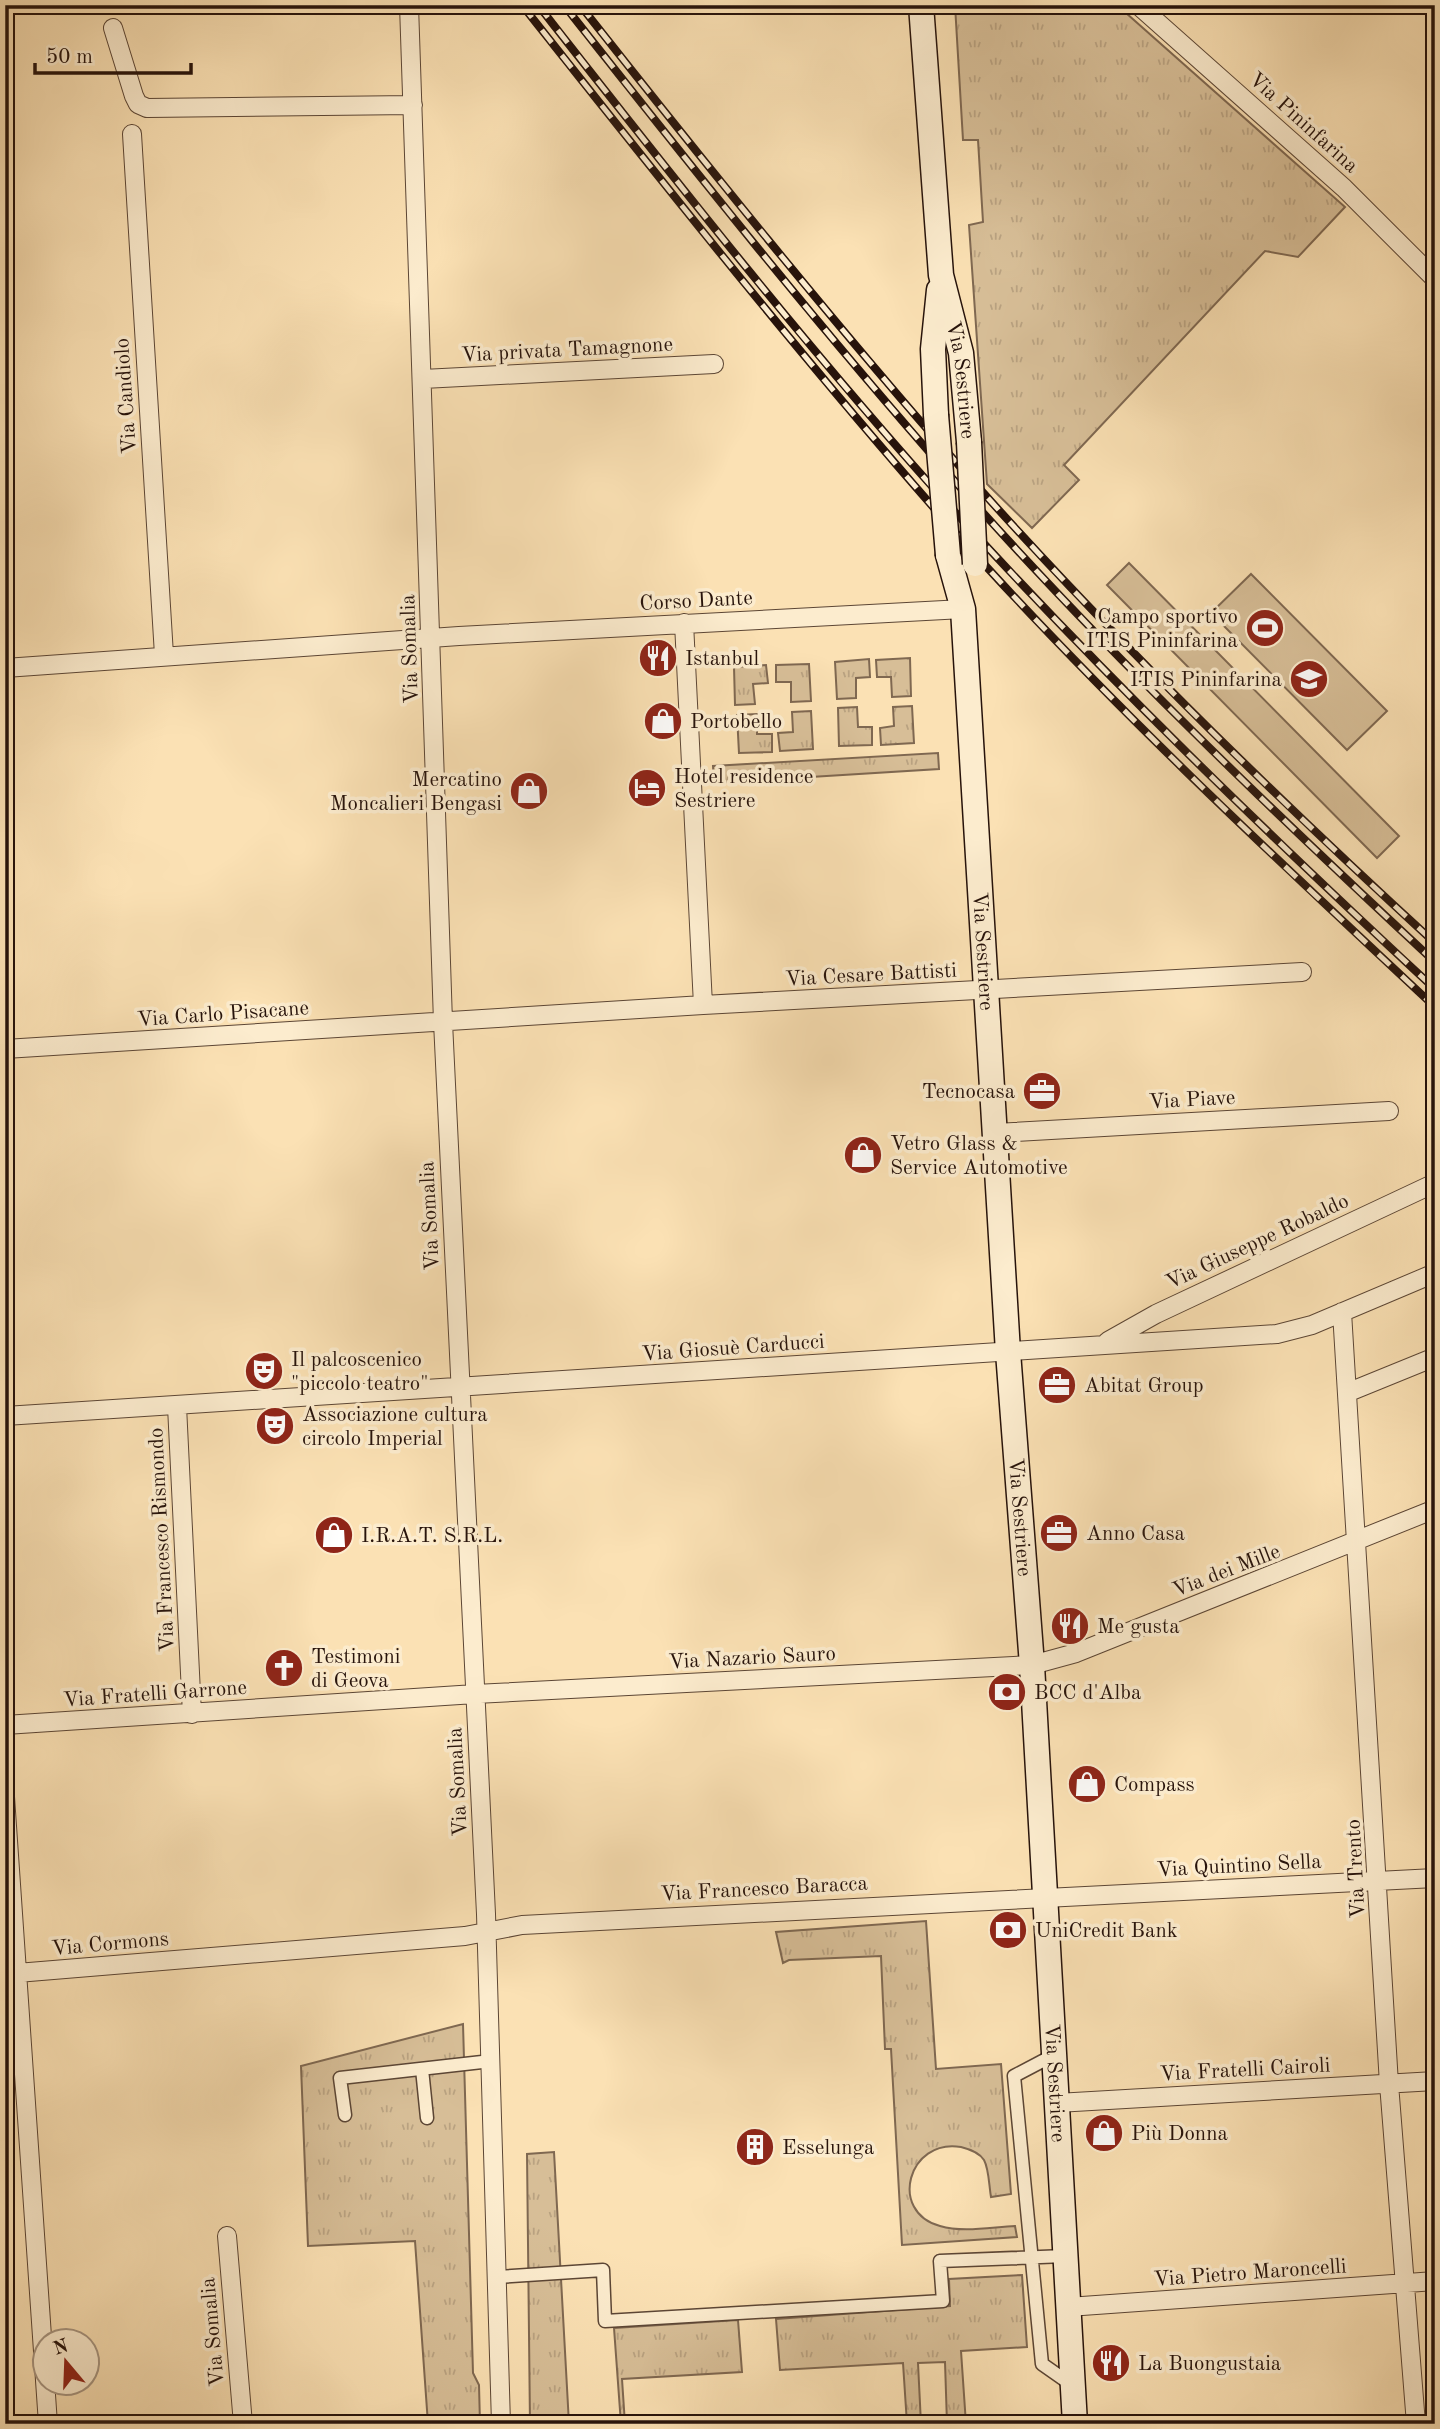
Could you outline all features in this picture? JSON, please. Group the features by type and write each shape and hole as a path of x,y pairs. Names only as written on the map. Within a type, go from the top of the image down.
{"main road":[{"name":"Via Sestriere","path":"921,5 941,275 961,353 969,442 975,564 963,609"},
{"name":"Via Sestriere","path":"941,275 933,349 936,415 947,555 963,609 1008,1352 1032,1665 1075,2424"}],"street":[{"name":"Via Somalia","path":"410,5 443,1022 486,1931 501,2424"},
{"name":"Via Pininfarina","path":"1138,5 1344,188 1435,279"},
{"path":"113,28 134,96 138,104 147,107 413,105"},
{"name":"Via Candiolo","path":"132,134 164,655"},
{"name":"Via privata Tamagnone","path":"423,379 714,364"},
{"name":"Corso Dante","path":"432,638 963,609"},
{"path":"684,623 703,1005"},
{"path":"5,667 432,638"},
{"name":"Via Cesare Battisti","path":"443,1022 1302,972"},
{"name":"Via Carlo Pisacane","path":"5,1049 443,1022"},
{"name":"Via Piave","path":"996,1133 1389,1111"},
{"name":"Via Giuseppe Robaldo","path":"1101,1345 1156,1314 1435,1183"},
{"name":"Via Giuseppe Robaldo","path":"1008,1352 1277,1334 1312,1325 1435,1273"},
{"name":"Via Trento","path":"1342,1312 1379,1881 1389,2084 1416,2424"},
{"name":"Via Giosuè Carducci","path":"460,1389 1008,1352"},
{"path":"1349,1392 1435,1357"},
{"name":"Via Francesco Rismondo","path":"5,1416 460,1389"},
{"name":"Via Francesco Rismondo","path":"177,1406 192,1714"},
{"name":"Via dei Mille","path":"1032,1665 1076,1653 1435,1509"},
{"name":"Via Nazario Sauro","path":"475,1694 1032,1665"},
{"name":"Via Fratelli Garrone","path":"5,1724 475,1694"},
{"path":"5,1797 12,1974 48,2424"},
{"name":"Via Quintino Sella","path":"1044,1896 1435,1878"},
{"name":"Via Francesco Baracca","path":"486,1931 522,1925 1044,1896"},
{"name":"Via Cormons","path":"12,1974 465,1936 486,1931"},
{"path":"1054,2055 1014,2076 1042,2364 1073,2385"},
{"path":"345,2115 340,2078 491,2061"},
{"path":"422,2069 427,2118"},
{"name":"Via Fratelli Cairoli","path":"1057,2104 1435,2081"},
{"name":"Via Somalia","path":"227,2236 243,2424"},
{"path":"497,2277 603,2270 606,2321 943,2301 940,2261 1065,2256"},
{"name":"Via Pietro Maroncelli","path":"1068,2307 1435,2281"}],"green space":[{"path":"955,5 1117,5 1345,207 1298,257 1265,251 1064,465 1079,480 1032,528 987,484 969,225 983,222 978,140 963,140"},
{"path":"1129,563 1399,836 1377,858 1107,585"},
{"path":"1251,574 1387,711 1347,750 1211,613"},
{"path":"910,658 911,696 892,697 891,677 877,677 876,660"},
{"path":"869,659 870,677 856,678 856,698 837,699 835,662"},
{"path":"809,664 811,701 791,702 791,682 776,682 776,665"},
{"path":"766,665 768,683 753,684 755,704 735,705 734,667"},
{"path":"912,706 914,743 881,745 880,728 894,726 893,707"},
{"path":"857,707 858,727 872,727 872,745 839,746 838,708"},
{"path":"811,711 813,749 780,751 778,733 793,732 792,712"},
{"path":"757,714 757,734 772,734 772,752 739,753 737,715"},
{"path":"938,753 939,769 714,783 713,766"},
{"path":"926,1921 936,2069 1001,2064 1011,2194 991,2197 984,2160 977,2153 961,2147 943,2147 928,2154 917,2164 911,2178 910,2192 914,2206 924,2218 940,2226 968,2229 1015,2226 1017,2237 902,2245 891,2049 885,2049 881,1956 789,1960 783,1963 776,1932"},
{"path":"463,2024 473,2373 479,2385 480,2424 428,2424 415,2241 308,2246 301,2066"},
{"path":"554,2152 569,2424 530,2424 527,2154"},
{"path":"1022,2275 1027,2347 961,2351 966,2424 947,2424 945,2362 918,2363 921,2424 907,2424 903,2363 780,2370 776,2319 950,2306 949,2279"},
{"path":"738,2320 742,2372 622,2379 625,2424 621,2424 614,2328"}],"railway":[{"path":"522,5 789,337 955,532 1070,656 1130,716 1435,1007"},
{"path":"538,5 794,326 955,512 1012,574 1190,755 1435,989"},
{"path":"564,5 803,303 1009,542 1188,726 1435,962"},
{"path":"580,5 816,298 1018,531 1192,712 1312,829 1435,943"}],"place":[{"name":"Campo sportivo ITIS Pininfarina","path":"1265,628"},
{"name":"Istanbul","path":"658,658"},
{"name":"ITIS Pininfarina","path":"1309,679"},
{"name":"Portobello","path":"663,721"},
{"name":"Hotel residence Sestriere","path":"647,788"},
{"name":"Mercatino Moncalieri Bengasi","path":"529,791"},
{"name":"Tecnocasa","path":"1042,1091"},
{"name":"Vetro Glass & Service Automotive","path":"863,1155"},
{"name":"Il palcoscenico \"piccolo teatro\"","path":"264,1371"},
{"name":"Abitat Group","path":"1057,1385"},
{"name":"Associazione cultura circolo Imperial","path":"275,1426"},
{"name":"Anno Casa","path":"1059,1533"},
{"name":"I.R.A.T. S.R.L.","path":"334,1535"},
{"name":"Me gusta","path":"1070,1626"},
{"name":"Testimoni di Geova","path":"284,1668"},
{"name":"BCC d'Alba","path":"1007,1692"},
{"name":"Compass","path":"1087,1784"},
{"name":"UniCredit Bank","path":"1008,1930"},
{"name":"Più Donna","path":"1104,2133"},
{"name":"Esselunga","path":"755,2147"},
{"name":"La Buongustaia","path":"1111,2363"}]}
